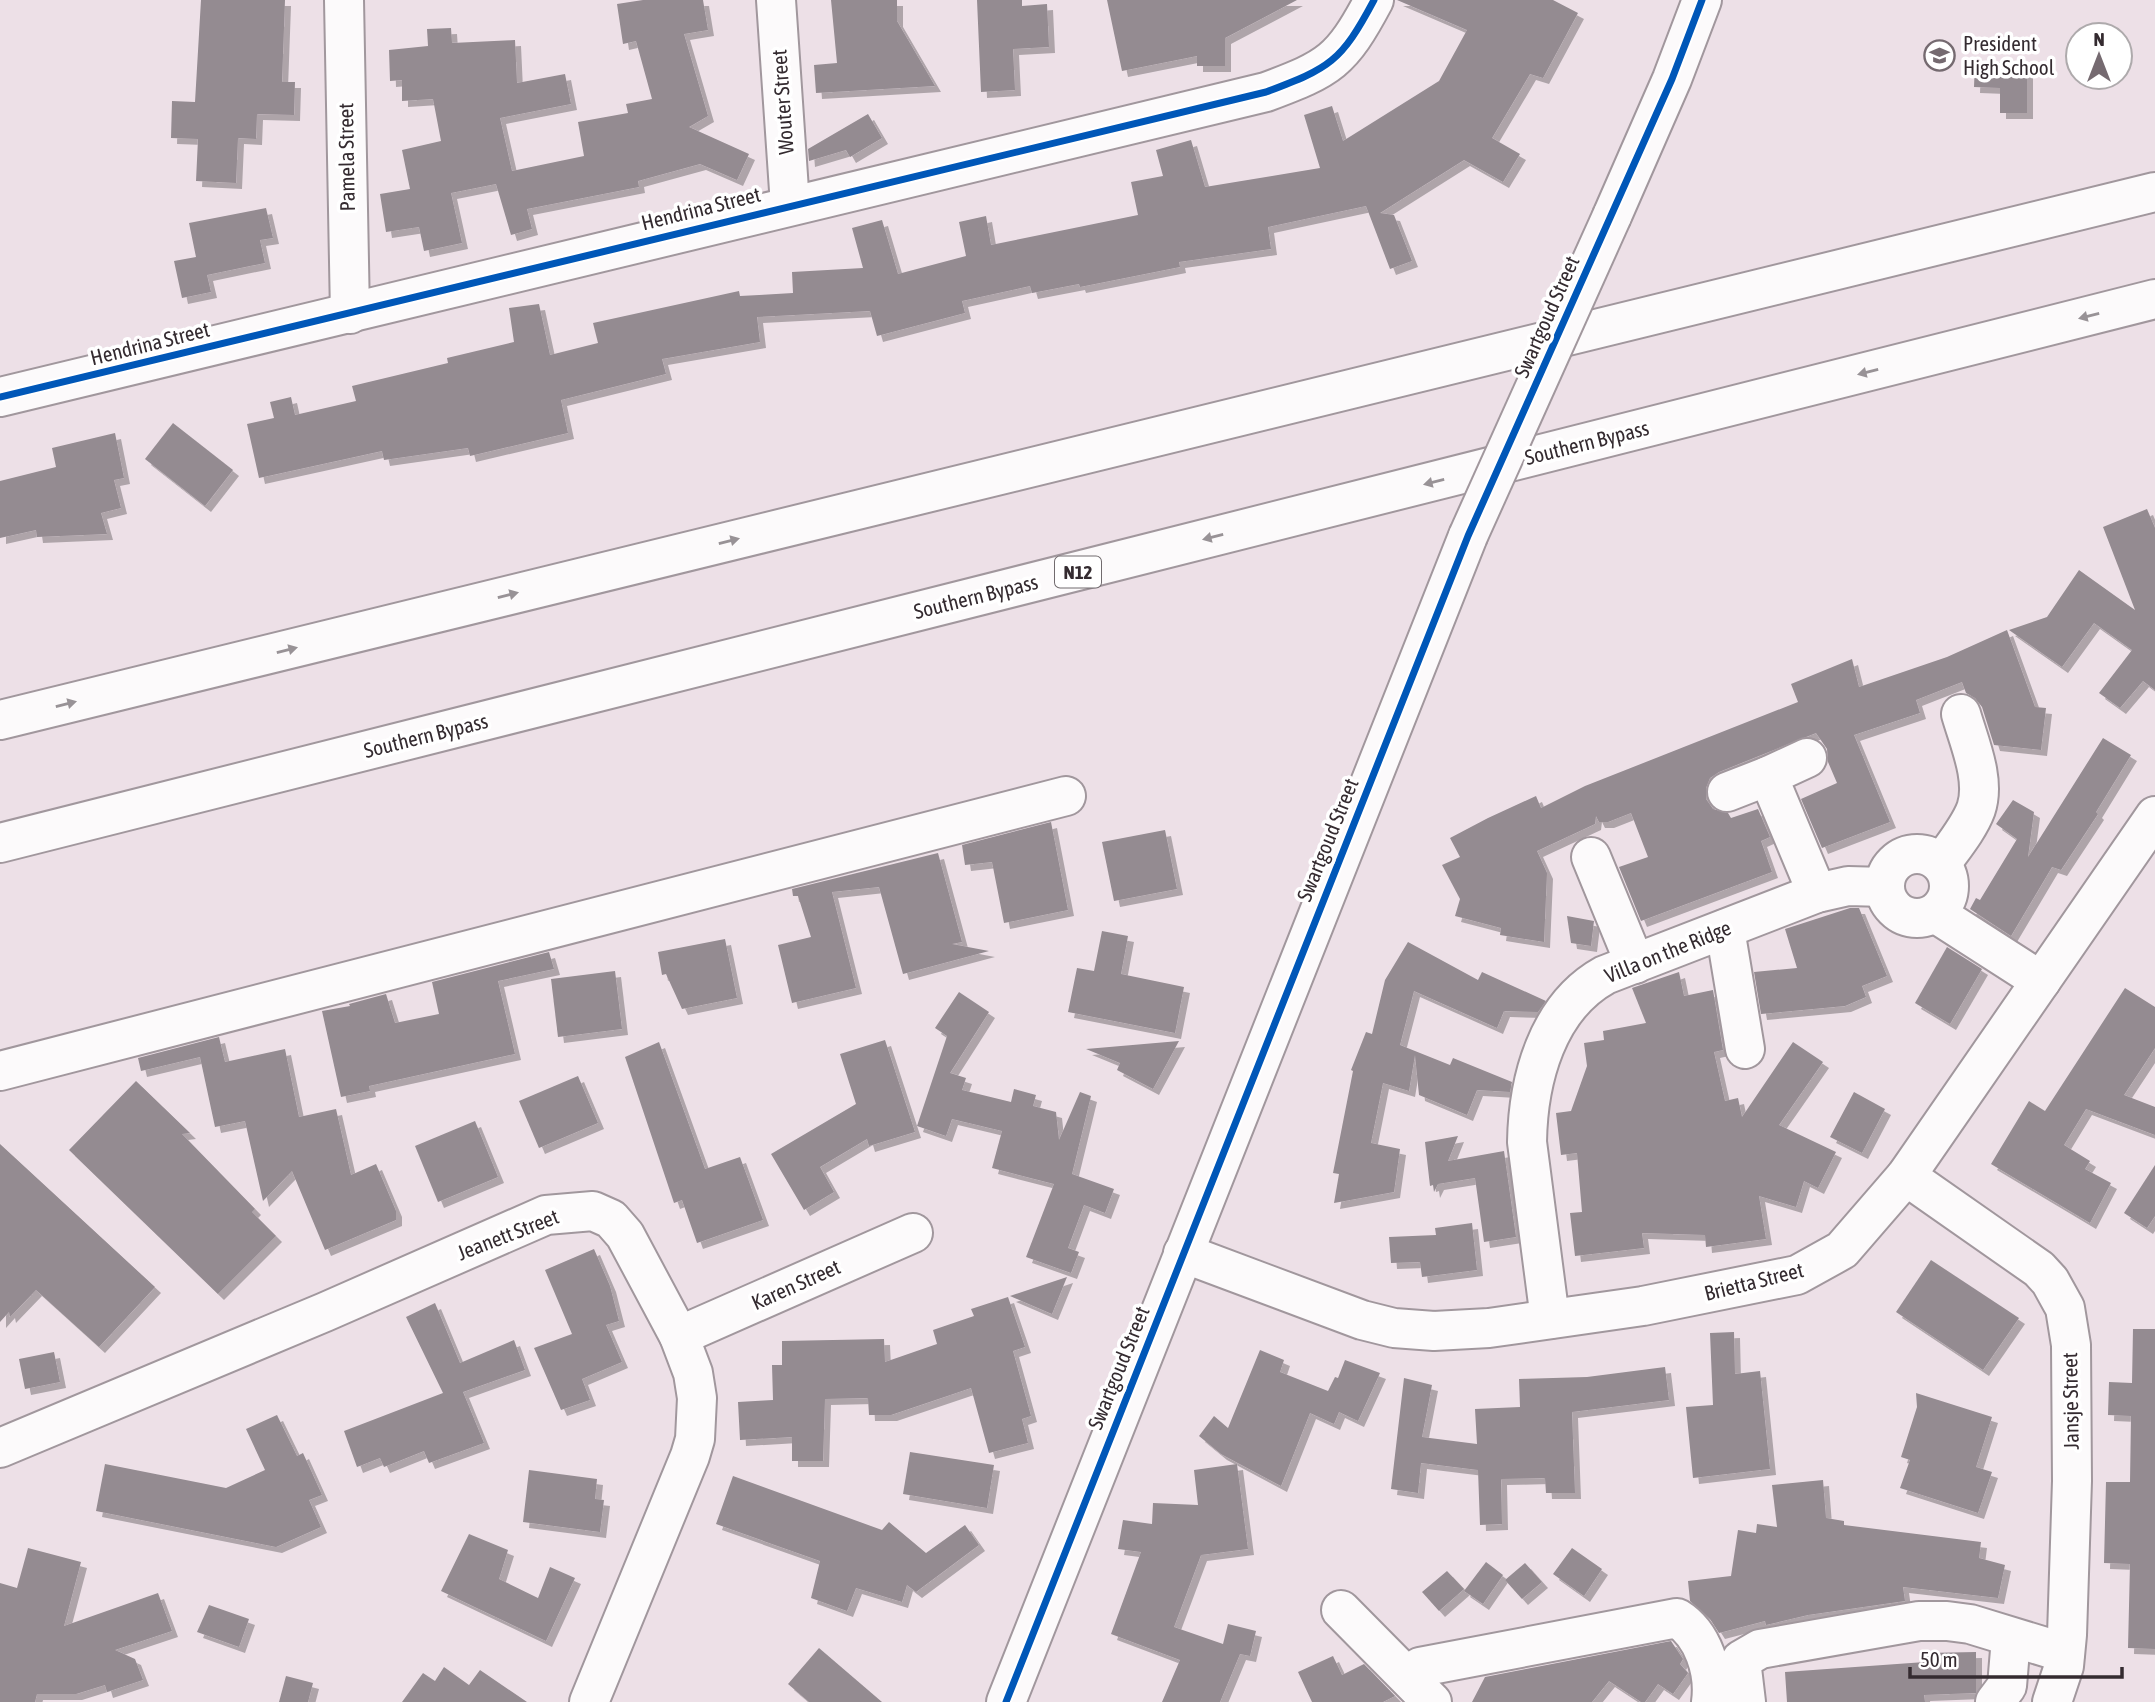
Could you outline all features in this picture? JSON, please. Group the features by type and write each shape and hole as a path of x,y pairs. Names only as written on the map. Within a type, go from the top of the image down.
{"main road":[{"name":"Pamela Street","path":"344,0 350,314"},
{"name":"Wouter Street","path":"776,0 790,205"},
{"name":"Hendrina Street","path":"0,397 1266,92 1317,73 1337,58 1355,35 1374,0"},
{"name":"Swartgoud Street","path":"1006,1702 1468,536 1672,79 1702,0"},
{"path":"0,720 2155,192"},
{"name":"Southern Bypass","path":"0,843 2155,299"},
{"path":"1941,864 1969,822 1978,798 1979,782 1961,714"},
{"path":"1727,792 1807,758"},
{"path":"1768,776 1817,893"},
{"path":"0,1071 1066,796"},
{"name":"Brietta Street","path":"1183,1253 1249,1280 1394,1328 1461,1329 1550,1319 1666,1302 1797,1275 1842,1250 1906,1176 2155,816"},
{"path":"1921,853 1941,864 1950,884 1948,895 1935,912 1924,917 1902,914 1887,898 1885,887 1891,866 1900,859 1921,853"},
{"path":"1591,857 1635,964"},
{"name":"Villa on the Ridge","path":"1550,1319 1527,1142 1531,1089 1550,1034 1583,987 1817,893 1848,886 1885,887"},
{"path":"1935,912 2041,981"},
{"path":"1725,929 1745,1049"},
{"name":"Jansje Street","path":"1906,1176 2039,1269 2065,1308 2071,1345 2072,1481 2065,1653 2052,1702"},
{"name":"Jeanett Street","path":"0,1448 326,1312 546,1215 593,1211 611,1219 625,1235 679,1336 693,1373 697,1398 695,1439 589,1702"},
{"name":"Karen Street","path":"679,1336 912,1233"},
{"path":"1341,1610 1420,1691 1677,1618 1691,1627 1712,1671 1711,1702"},
{"path":"1745,1702 1741,1660 1760,1649 1919,1621 1970,1624 2065,1653"},
{"path":"1995,1702 2007,1686 2011,1638"}],"building":[{"path":"201,0 285,0 282,82 295,82 294,115 257,114 256,139 238,138 236,183 196,181 198,139 171,138 172,101 195,102"},
{"path":"643,0 703,0 708,30 684,34 708,116 689,127 749,154 737,180 700,164 638,181 639,187 527,209 532,229 511,235 496,184 451,193 462,243 424,251 419,227 386,232 380,194 410,189 402,150 441,141 433,99 402,101 402,80 390,81 389,50 428,46 427,29 451,28 452,43 515,40 517,83 565,74 571,104 500,118 512,171 584,156 578,122 628,113 626,104 652,99 636,41 623,44 617,4"},
{"path":"831,0 897,0 897,21 935,86 816,93 814,65 837,63"},
{"path":"977,0 1022,0 1022,6 1047,4 1049,47 1013,49 1015,90 981,92"},
{"path":"1107,0 1297,0 1225,38 1225,66 1197,66 1197,56 1122,71"},
{"path":"1397,0 1553,0 1578,13 1543,78 1530,74 1492,138 1520,154 1503,182 1464,160 1380,213 1394,215 1412,261 1390,269 1366,206 1268,227 1271,249 1179,262 1180,267 1080,287 1079,284 1032,293 1030,286 962,301 965,313 877,336 870,311 757,317 760,342 662,359 666,374 561,400 568,433 470,456 468,448 384,460 382,451 259,478 247,424 274,418 270,402 291,397 295,415 356,401 352,386 448,363 447,358 514,342 509,308 539,304 550,355 598,343 593,323 739,291 740,296 793,293 792,272 863,268 852,228 882,220 898,274 966,256 959,222 986,216 991,245 1138,215 1131,182 1163,176 1156,150 1191,140 1205,187 1320,168 1304,115 1332,106 1343,141 1439,81 1467,30"},
{"path":"1975,62 2027,62 2027,113 2000,113 2000,88 1974,87"},
{"path":"868,114 882,138 850,157 846,150 809,161 808,149"},
{"path":"266,208 273,238 260,240 265,263 207,275 211,292 182,298 174,261 196,257 189,223"},
{"path":"173,423 233,470 205,506 145,459"},
{"path":"115,433 124,478 114,480 121,508 101,513 107,534 37,537 36,530 0,538 0,481 56,467 52,448"},
{"path":"2147,509 2155,528 2155,690 2143,681 2120,708 2099,693 2132,650 2094,623 2062,667 2009,630 2047,617 2079,570 2135,610 2103,527"},
{"path":"2007,630 2035,707 2046,708 2041,750 1994,745 1982,707 1975,698 1966,693 1962,682 1916,700 1920,713 1854,735 1890,822 1822,848 1801,799 1837,783 1828,762 1827,749 1816,733 1719,772 1710,778 1706,788 1706,799 1713,809 1728,813 1731,818 1758,809 1770,837 1761,841 1772,872 1641,921 1619,867 1648,857 1631,813 1608,822 1599,822 1596,816 1595,824 1537,851 1547,873 1544,942 1500,935 1501,928 1455,916 1460,899 1442,865 1460,857 1450,838 1488,818 1536,796 1541,808 1585,786 1798,702 1791,684 1852,659 1859,687 1947,657"},
{"path":"2103,738 2131,755 2096,812 2098,814 2061,870 2052,867 2011,936 1970,909 1976,898 1980,900 2017,839 1996,824 2013,800 2034,812 2028,857"},
{"path":"1051,822 1068,910 1004,923 992,862 965,865 962,845"},
{"path":"1165,830 1177,889 1114,901 1102,842"},
{"path":"938,853 962,942 952,944 989,951 903,974 879,887 832,892 856,988 792,1003 778,945 811,937 798,896 793,896 792,889"},
{"path":"1850,908 1859,908 1887,976 1862,986 1866,997 1845,1006 1761,1014 1754,972 1797,968 1785,929"},
{"path":"1567,916 1594,921 1591,946 1571,943"},
{"path":"1102,931 1128,936 1121,974 1184,987 1175,1033 1068,1012 1077,968 1094,971"},
{"path":"725,939 737,998 682,1009 666,974 662,975 658,952"},
{"path":"1408,942 1478,980 1482,972 1546,1001 1538,1012 1504,1011 1497,1028 1414,991 1400,1045 1450,1065 1453,1058 1512,1082 1510,1092 1477,1090 1467,1115 1419,1095 1415,1055 1409,1091 1383,1083 1371,1143 1400,1149 1394,1192 1334,1203 1339,1174 1333,1173 1353,1071 1351,1070 1366,1032 1372,1034 1385,980"},
{"path":"1947,947 1982,969 1950,1024 1915,1003"},
{"path":"549,952 554,969 498,981 515,1054 369,1086 370,1091 341,1097 322,1011 350,1006 349,1004 386,994 395,1023 439,1014 432,982"},
{"path":"615,971 622,1029 558,1037 551,979"},
{"path":"1679,972 1684,996 1713,990 1723,1050 1714,1052 1725,1101 1738,1098 1742,1117 1793,1042 1823,1062 1779,1125 1836,1152 1818,1188 1804,1181 1796,1207 1759,1196 1766,1239 1706,1247 1705,1235 1642,1233 1644,1248 1575,1256 1570,1213 1582,1212 1577,1153 1561,1155 1556,1113 1571,1111 1587,1066 1584,1043 1604,1040 1603,1031 1646,1023 1632,988"},
{"path":"2125,988 2155,1007 2155,1048 2124,1095 2155,1107 2155,1135 2086,1109 2064,1145 2090,1161 2085,1169 2111,1183 2090,1223 1991,1164 2029,1101 2045,1111"},
{"path":"959,992 989,1012 950,1073 966,1078 962,1090 1011,1102 1014,1089 1036,1095 1033,1106 1056,1112 1059,1140 1080,1092 1091,1096 1072,1174 1114,1189 1105,1213 1084,1205 1068,1248 1079,1252 1071,1273 1026,1257 1054,1184 992,1168 1002,1131 952,1119 946,1136 917,1126 947,1036 935,1028"},
{"path":"219,1037 225,1062 285,1049 299,1117 336,1109 351,1175 376,1164 396,1211 396,1220 325,1250 292,1171 263,1201 245,1121 215,1127 200,1057 141,1071 138,1058"},
{"path":"885,1040 915,1132 869,1146 867,1139 820,1167 834,1192 804,1210 771,1154 856,1104 840,1054"},
{"path":"1179,1041 1153,1089 1117,1070 1120,1063 1086,1049"},
{"path":"659,1042 705,1169 740,1157 763,1220 697,1243 682,1200 674,1203 625,1057"},
{"path":"578,1076 598,1123 539,1148 519,1101"},
{"path":"136,1081 190,1133 182,1134 255,1209 252,1212 276,1236 218,1294 69,1150"},
{"path":"1854,1092 1885,1109 1862,1153 1830,1137"},
{"path":"475,1121 498,1177 438,1202 415,1146"},
{"path":"1458,1136 1448,1161 1504,1151 1516,1237 1484,1242 1475,1178 1438,1184 1434,1192 1433,1185 1430,1186 1425,1142"},
{"path":"0,1144 155,1287 99,1347 36,1290 10,1317 9,1312 0,1322"},
{"path":"2155,1165 2155,1216 2147,1228 2124,1213"},
{"path":"1472,1223 1477,1270 1422,1277 1420,1262 1391,1263 1389,1237 1436,1235 1435,1228"},
{"path":"594,1249 610,1286 619,1321 606,1325 622,1362 582,1379 590,1400 561,1410 534,1348 572,1334 545,1270"},
{"path":"1931,1260 2019,1318 1983,1370 1896,1312"},
{"path":"1067,1277 1052,1314 1010,1296"},
{"path":"1008,1297 1025,1347 1013,1351 1031,1416 1022,1419 1028,1443 989,1453 971,1388 891,1415 869,1415 868,1398 825,1399 823,1461 792,1461 792,1437 740,1440 738,1402 773,1400 772,1365 782,1365 782,1341 884,1339 885,1362 937,1344 933,1330 974,1316 971,1309"},
{"path":"435,1303 460,1363 514,1340 525,1370 463,1392 484,1443 429,1463 424,1451 384,1467 380,1458 357,1467 344,1431 443,1393 406,1317"},
{"path":"2133,1329 2155,1329 2155,1649 2128,1648 2130,1564 2104,1563 2106,1482 2130,1482 2131,1416 2108,1415 2109,1382 2132,1383"},
{"path":"1734,1332 1735,1374 1760,1371 1770,1469 1693,1478 1686,1407 1713,1405 1710,1333"},
{"path":"1260,1350 1284,1360 1280,1372 1328,1391 1335,1377 1338,1378 1345,1360 1380,1373 1358,1421 1339,1412 1334,1424 1310,1413 1281,1486 1221,1454 1199,1436 1214,1416 1228,1428"},
{"path":"54,1352 60,1382 25,1389 19,1359"},
{"path":"1665,1367 1669,1400 1572,1412 1575,1493 1546,1493 1545,1478 1501,1479 1502,1524 1480,1525 1478,1470 1421,1463 1418,1493 1391,1489 1404,1378 1432,1385 1422,1437 1477,1444 1475,1409 1520,1407 1519,1379 1587,1377"},
{"path":"1916,1393 1992,1417 1976,1467 1992,1472 1978,1513 1900,1488 1910,1460 1901,1457 1917,1407"},
{"path":"277,1415 297,1456 303,1453 322,1495 309,1500 321,1527 276,1547 96,1511 105,1464 226,1488 265,1470 246,1429"},
{"path":"910,1452 994,1465 987,1508 903,1494"},
{"path":"1237,1464 1248,1549 1201,1555 1174,1627 1223,1644 1228,1624 1256,1631 1250,1656 1240,1654 1220,1702 1162,1702 1180,1660 1111,1634 1141,1552 1118,1549 1123,1520 1152,1524 1153,1503 1198,1505 1194,1470"},
{"path":"529,1470 597,1479 595,1499 604,1500 600,1532 523,1522"},
{"path":"733,1476 882,1530 889,1522 926,1553 965,1525 979,1545 916,1592 907,1585 902,1602 856,1588 847,1611 811,1598 820,1561 716,1524"},
{"path":"1823,1480 1826,1518 1844,1521 1844,1525 1981,1542 1979,1558 2005,1565 1998,1598 1903,1587 1905,1601 1808,1615 1766,1625 1765,1621 1719,1633 1710,1619 1690,1601 1688,1581 1731,1576 1738,1530 1756,1533 1757,1524 1777,1527 1772,1485"},
{"path":"469,1534 508,1550 499,1579 538,1598 550,1567 575,1578 546,1641 441,1591"},
{"path":"28,1548 81,1562 64,1626 158,1593 172,1631 115,1650 135,1659 143,1680 107,1692 105,1685 76,1694 37,1694 35,1702 0,1702 0,1583 17,1588"},
{"path":"1572,1548 1602,1569 1584,1596 1553,1574"},
{"path":"1486,1562 1503,1575 1483,1604 1464,1591"},
{"path":"1525,1563 1542,1582 1522,1599 1505,1580"},
{"path":"1447,1571 1464,1589 1439,1611 1422,1592"},
{"path":"209,1605 249,1619 239,1647 197,1632"},
{"path":"1671,1641 1683,1659 1680,1664 1688,1673 1673,1694 1658,1684 1645,1702 1641,1702 1609,1681 1592,1702 1472,1702 1485,1677"},
{"path":"819,1648 882,1702 809,1702 788,1684"},
{"path":"1976,1652 1976,1693 1924,1695 1925,1702 1787,1702 1785,1672 1925,1662 1925,1653"},
{"path":"1333,1656 1342,1675 1364,1664 1395,1696 1383,1702 1312,1702 1298,1672"},
{"path":"444,1667 469,1685 480,1670 527,1702 402,1702 423,1673 435,1681"},
{"path":"286,1676 313,1683 308,1702 279,1702"}],"cycle path":[{"path":"0,397 1266,92 1320,69 1332,60 1352,37 1374,0"},
{"path":"1006,1702 1468,536 1672,79 1702,0"}],"place":[{"name":"President High School","path":"1940,56"}]}
